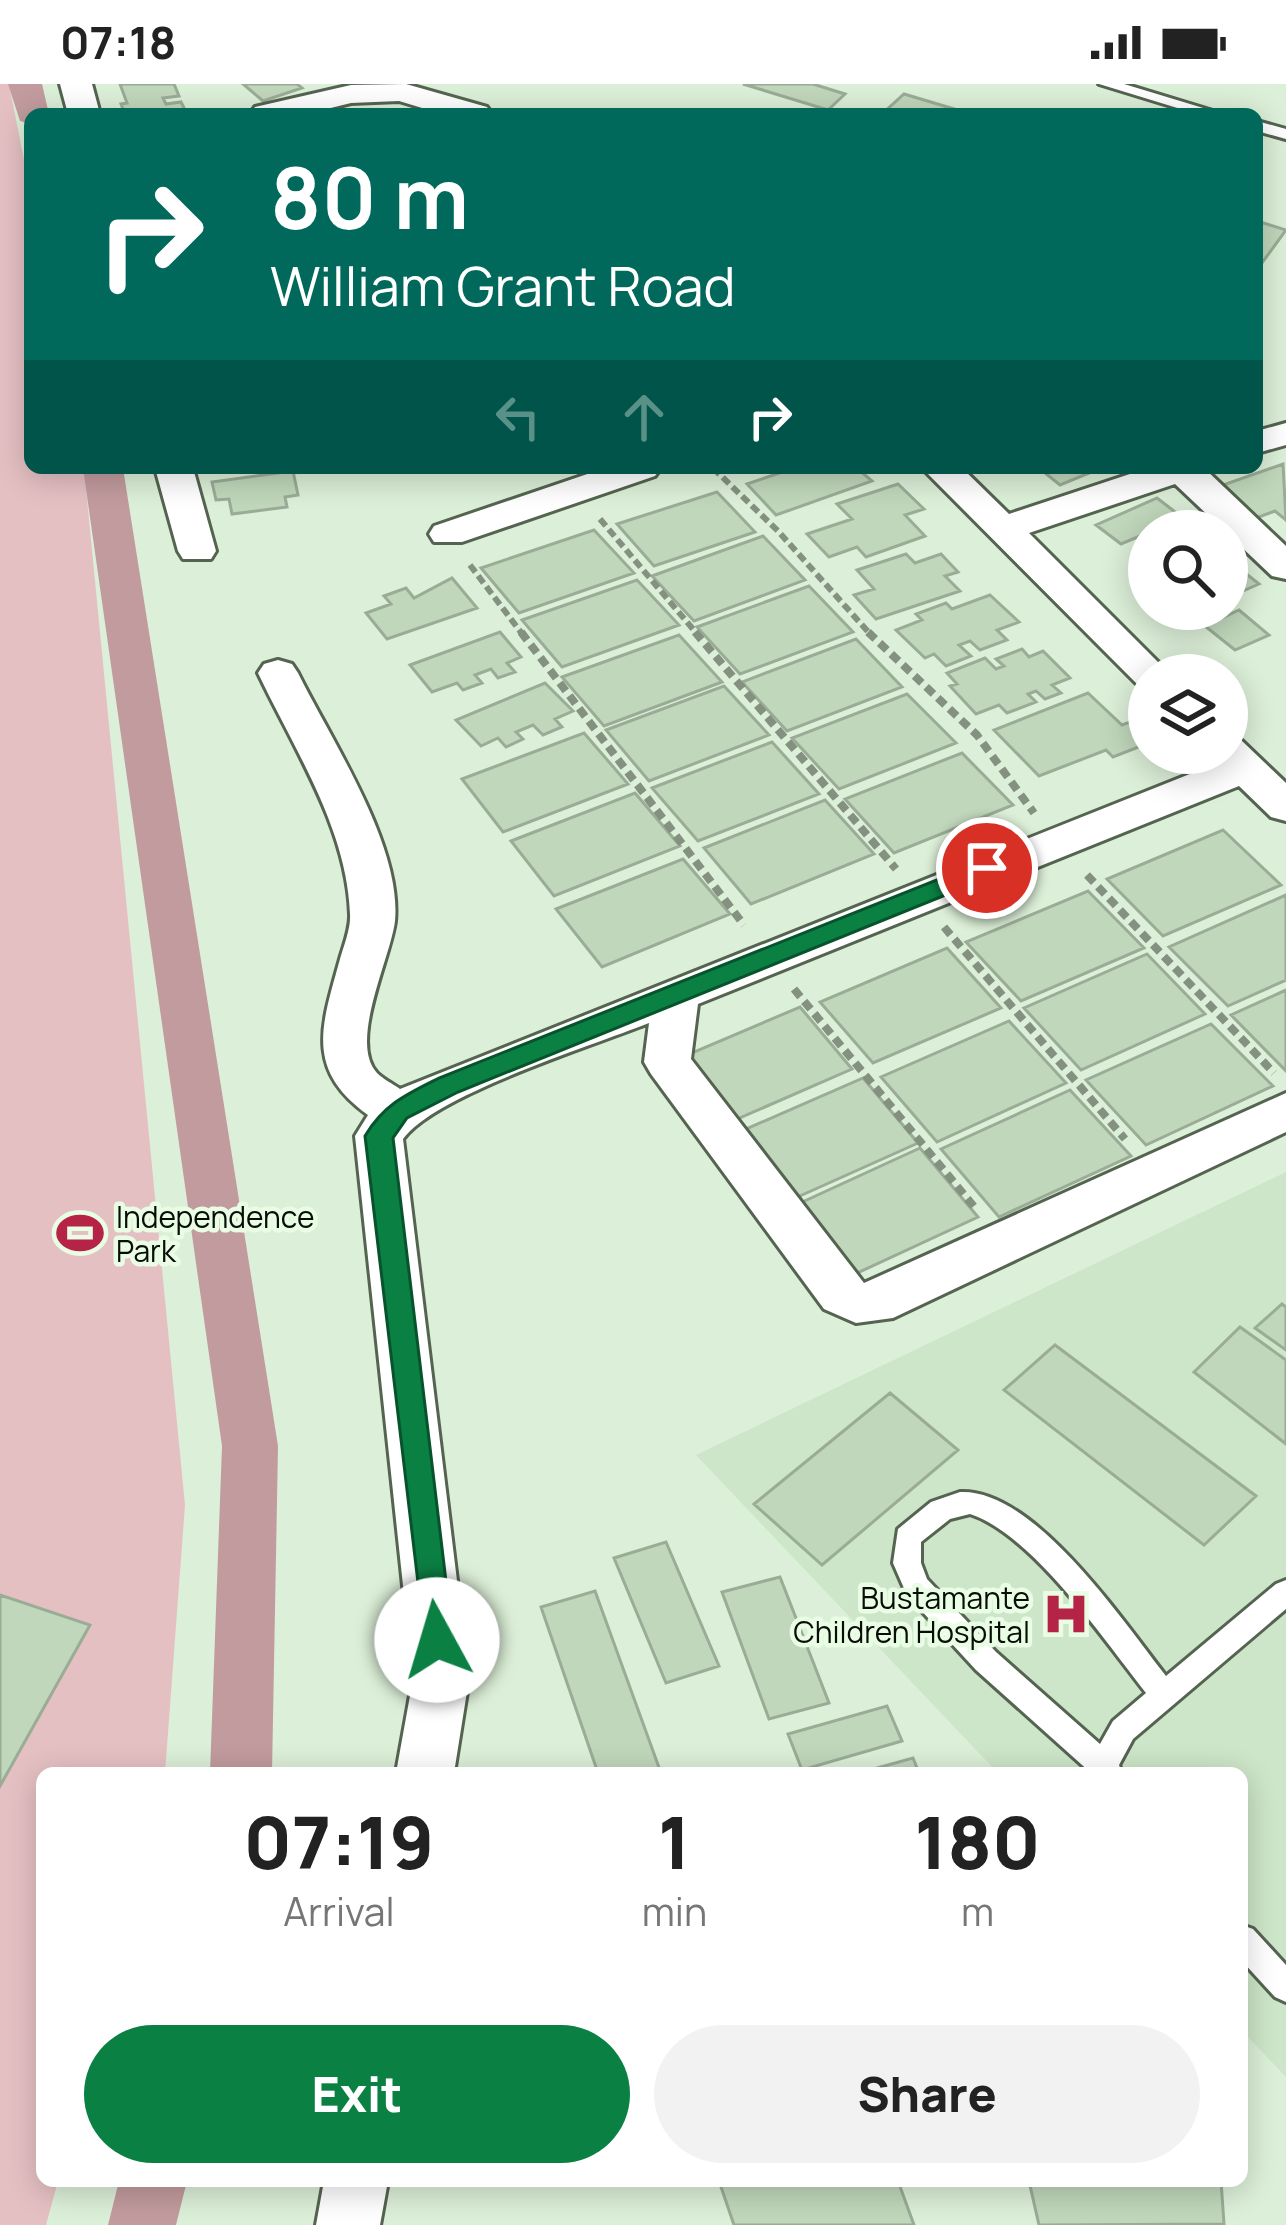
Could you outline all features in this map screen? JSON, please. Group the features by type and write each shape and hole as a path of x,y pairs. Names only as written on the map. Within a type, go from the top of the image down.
{"street":[{"path":"292,108 351,94 400,92 455,108"},
{"path":"176,474 197,551"},
{"path":"448,534 624,474"},
{"path":"947,474 1130,654"},
{"path":"1004,528 1164,474"},
{"path":"1188,474 1286,567"},
{"path":"278,673 364,850 373,919 345,1024 346,1060 359,1084 398,1111"},
{"path":"1248,771 1286,807"},
{"path":"426,1767 441,1679 379,1136 398,1111 448,1085 1056,842 1203,774"},
{"path":"676,994 667,1062 842,1295 856,1303 875,1304 1286,1112"},
{"path":"348,2225 355,2187"}],"lane":[{"path":"1111,84 1194,108"},
{"path":"1104,1767 986,1661 917,1587 907,1563 908,1537 933,1513 955,1505 979,1504 1014,1525 1163,1693"},
{"path":"1107,1767 1123,1730 1286,1592"},
{"path":"1248,1946 1286,1987"}],"path":[{"path":"719,474 866,629 977,734 1056,842 1286,1086"},
{"path":"576,490 1155,1173"},
{"path":"448,534 769,957 1004,1244"}],"shaded area":[{"name":"Independence Park","path":"0,84 9,84 24,160 24,474 85,474 185,1505 165,1767 36,1767 36,2187 56,2187 46,2225 0,2225"},
{"name":"Bustamante Children Hospital","path":"1286,1172 1286,2077 1248,2037 1248,1767 992,1767 696,1455"}],"building":[{"path":"120,84 174,84 179,96 163,98 166,104 181,102 184,108 123,108 121,104 127,103"},
{"path":"243,84 297,84 302,88 263,101"},
{"path":"743,84 813,84 845,94 830,108"},
{"path":"904,94 951,108 889,108"},
{"path":"1263,223 1286,230 1263,262"},
{"path":"1283,464 1286,520 1275,511 1256,518 1220,486"},
{"path":"294,474 298,495 285,497 287,507 232,514 229,499 216,500 212,482"},
{"path":"776,474 864,474 872,481 776,515 747,484"},
{"path":"1046,474 1087,474 1060,485"},
{"path":"898,484 924,509 905,515 925,536 866,557 857,547 829,557 807,534 852,519 837,504"},
{"path":"717,492 755,532 654,566 617,524"},
{"path":"1157,498 1173,510 1130,510"},
{"path":"1128,511 1128,541 1121,544 1096,525"},
{"path":"594,530 634,573 519,613 481,568"},
{"path":"763,536 805,580 694,621 652,576"},
{"path":"906,554 915,563 941,554 958,572 945,576 960,591 876,619 854,595 874,589 857,570"},
{"path":"452,578 477,608 387,639 366,613 391,604 384,596 406,588 414,598"},
{"path":"637,580 679,625 562,667 522,620"},
{"path":"809,586 853,632 740,674 697,627"},
{"path":"990,595 1019,622 997,630 1007,640 980,650 970,641 959,645 971,656 946,666 934,654 925,658 896,630 922,620 916,614 946,603 952,609"},
{"path":"1248,618 1269,635 1235,650 1210,630 1248,630"},
{"path":"500,632 521,657 507,663 515,672 498,678 491,669 475,675 482,683 463,690 457,683 432,692 410,665"},
{"path":"679,635 722,682 604,726 562,677"},
{"path":"856,639 902,687 787,731 742,682"},
{"path":"1022,649 1029,657 1043,651 1070,678 1052,685 1061,693 1045,699 1036,691 1028,694 1036,702 1007,713 999,705 976,714 950,686 957,684 947,673 985,658 996,669 1004,666 996,659"},
{"path":"545,683 573,711 555,719 562,727 543,735 533,725 516,732 523,739 506,747 498,738 481,746 456,720"},
{"path":"724,686 769,735 649,781 606,730"},
{"path":"1088,693 1122,725 1128,723 1128,751 1113,757 1106,750 1039,776 994,730"},
{"path":"907,694 956,743 839,789 792,738"},
{"path":"584,733 628,784 503,832 462,779"},
{"path":"772,742 819,794 698,841 652,788"},
{"path":"962,753 1013,805 894,853 845,799"},
{"path":"635,793 680,846 554,896 511,841"},
{"path":"825,800 874,854 751,904 704,848"},
{"path":"1223,830 1281,885 1163,936 1107,879"},
{"path":"683,859 730,914 602,967 556,909"},
{"path":"1088,891 1144,948 1021,1001 966,942"},
{"path":"1286,895 1286,980 1228,1006 1169,947"},
{"path":"947,948 1001,1008 873,1063 820,1002"},
{"path":"1147,954 1205,1014 1081,1070 1024,1008"},
{"path":"1286,990 1286,1071 1231,1015"},
{"path":"800,1007 852,1069 719,1127 668,1063"},
{"path":"1009,1021 1066,1083 937,1142 881,1077"},
{"path":"1211,1024 1273,1086 1146,1145 1086,1080"},
{"path":"863,1078 918,1143 782,1204 730,1136"},
{"path":"1070,1090 1131,1156 999,1217 941,1149"},
{"path":"920,1148 978,1217 840,1281 785,1210"},
{"path":"1282,1304 1286,1307 1286,1350 1255,1328"},
{"path":"1240,1327 1286,1360 1286,1444 1194,1372"},
{"path":"1055,1345 1256,1496 1204,1545 1004,1390"},
{"path":"890,1393 958,1450 822,1565 754,1504"},
{"path":"666,1542 719,1666 666,1683 614,1558"},
{"path":"780,1577 829,1703 769,1719 722,1592"},
{"path":"595,1591 659,1767 596,1767 541,1607"},
{"path":"0,1595 90,1625 0,1786"},
{"path":"887,1706 902,1741 801,1767 788,1734"},
{"path":"913,1758 917,1767 881,1767"},
{"path":"721,2187 900,2187 914,2225 734,2225"},
{"path":"1030,2187 1221,2187 1224,2224 1039,2225"}],"waterway":[{"path":"25,84 31,108"},
{"path":"104,474 250,1446 241,1767"},
{"path":"142,2225 152,2187"}],"place":[{"name":"Independence Park","path":"80,1233"},
{"name":"Bustamante Children Hospital","path":"1066,1614"}],"route":[{"path":"437,1640 379,1136 398,1111 448,1085 987,868"}]}
